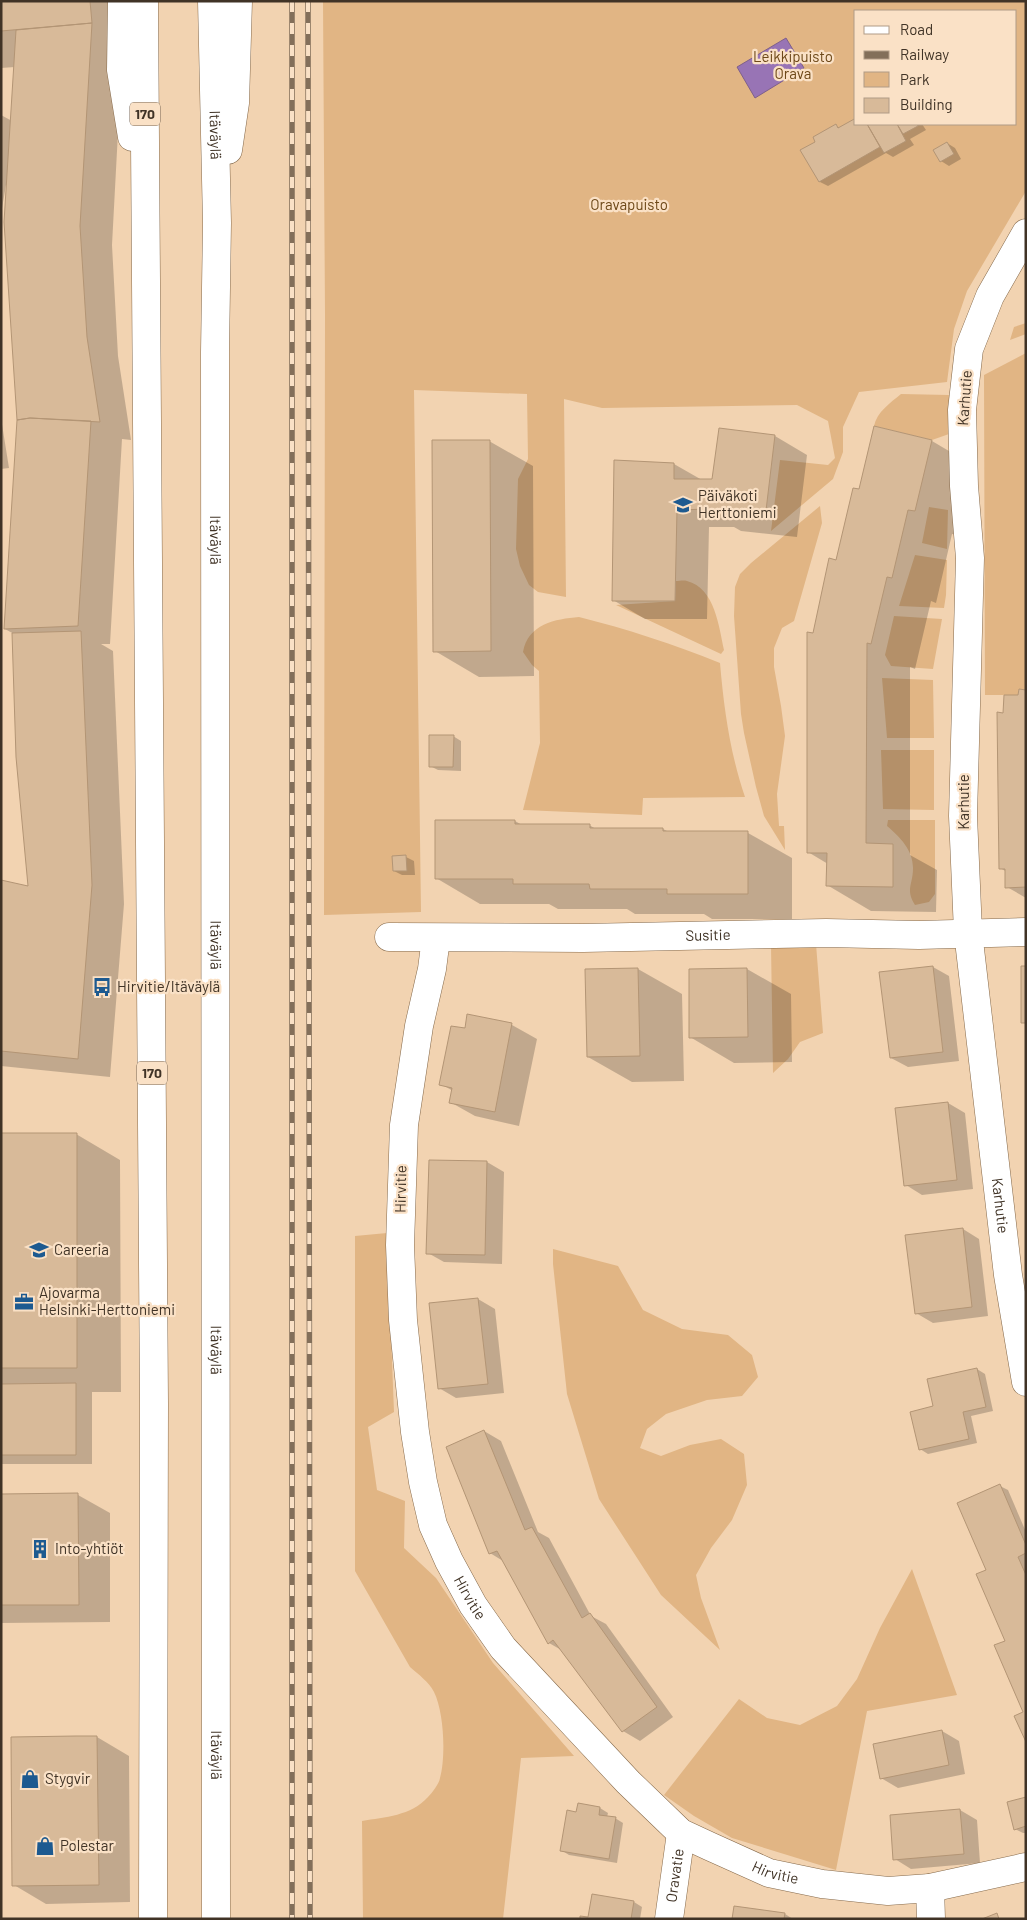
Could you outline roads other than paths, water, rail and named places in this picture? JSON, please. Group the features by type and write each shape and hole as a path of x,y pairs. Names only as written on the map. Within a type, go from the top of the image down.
{"main road":[{"path":"122,1 121,70 146,228"},
{"name":"170","path":"144,1 154,1403 153,1919"},
{"name":"Itäväylä","path":"212,1 217,223 215,352 216,1919"},
{"path":"217,223 235,103 238,1"},
{"name":"Karhutie","path":"1026,233 990,296 969,349 962,410 964,486 970,558 970,612 963,806 968,932 1007,1265 1026,1382"},
{"name":"Susitie","path":"389,937 583,938 826,933 1026,932"},
{"name":"Hirvitie","path":"436,938 432,969 419,1026 404,1124 400,1245 403,1320 415,1432 423,1482 433,1525 448,1560 473,1605 503,1648 628,1782 681,1833 769,1873 822,1884 888,1891 930,1888 1026,1867"},
{"name":"Oravatie","path":"669,1919 681,1833"},
{"path":"930,1888 931,1919"}],"railway":[{"path":"292,1 292,1919"},
{"path":"308,1 310,1919"}],"place":[{"name":"Päiväkoti Herttoniemi","path":"683,505"},
{"name":"Hirvitie/Itäväylä","path":"102,987"},
{"name":"Careeria","path":"39,1250"},
{"name":"Ajovarma Helsinki-Herttoniemi","path":"24,1302"},
{"name":"Into-yhtiöt","path":"40,1549"},
{"name":"Stygvir","path":"30,1779"},
{"name":"Polestar","path":"45,1846"}],"park label":[{"name":"Leikkipuisto Orava","path":"793,66"},
{"name":"Oravapuisto","path":"629,205"}]}
